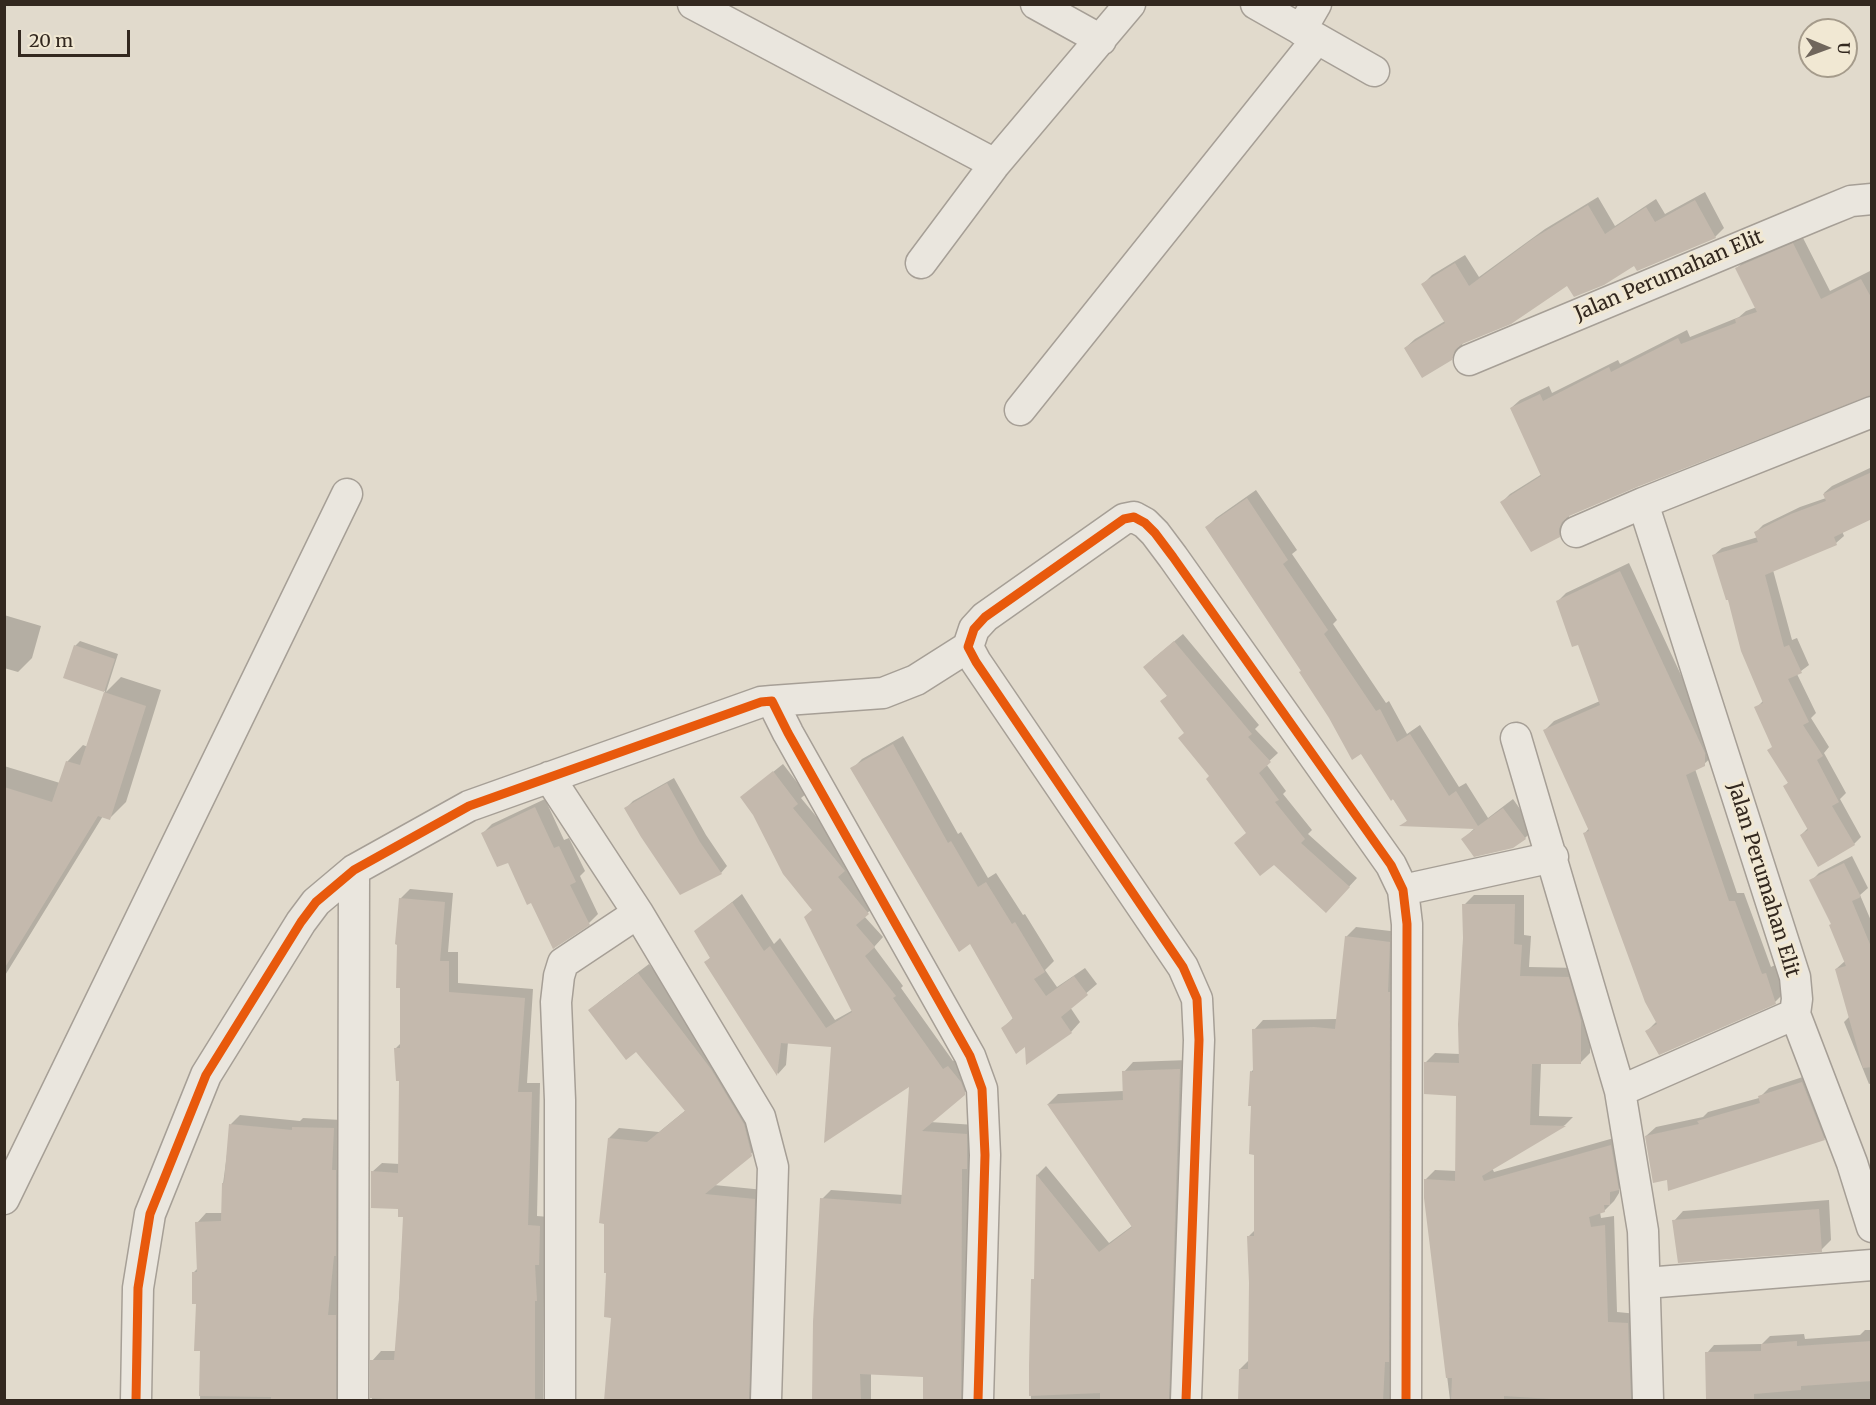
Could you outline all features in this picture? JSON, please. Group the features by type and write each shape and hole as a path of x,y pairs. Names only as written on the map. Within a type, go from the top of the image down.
{"street":[{"path":"693,4 995,164"},
{"path":"1036,4 1101,40"},
{"path":"921,264 995,164 1130,4"},
{"path":"1256,4 1374,71"},
{"path":"1020,410 1309,35 1316,4"},
{"name":"Jalan Perumahan Elit","path":"1469,360 1851,201 1872,199"},
{"path":"1576,532 1872,412"},
{"path":"4,1199 347,494"},
{"name":"Jalan Perumahan Elit","path":"1643,503 1795,977 1797,999 1795,1014"},
{"path":"136,1401 138,1288 150,1214 206,1075 301,922 316,902 354,870 469,806 761,702 883,693 916,680 968,646 974,629 985,617 1124,519 1134,517 1145,523 1173,556 1391,865 1403,890 1407,924 1406,1401"},
{"path":"968,646 976,662 1183,967 1197,999 1198,1040 1186,1401"},
{"path":"772,701 970,1056 982,1089 985,1155 978,1401"},
{"path":"1516,738 1553,857 1620,1091 1643,1231 1648,1401"},
{"path":"549,777 638,913 760,1117 773,1167 766,1401"},
{"path":"1403,890 1553,857"},
{"path":"353,1401 354,870"},
{"path":"560,1401 560,1100 556,1002 559,976 562,963 638,913"},
{"path":"1620,1091 1795,1014 1852,1163 1872,1227"},
{"path":"1646,1283 1872,1265"}],"building":[{"path":"1695,200 1716,238 1637,271 1634,266 1604,285 1574,297 1567,286 1511,324 1462,344 1455,350 1452,360 1422,378 1404,348 1445,323 1421,284 1455,263 1469,286 1534,238 1588,205 1605,234 1646,207 1655,222"},
{"path":"1793,243 1821,299 1861,279 1872,299 1872,395 1569,516 1562,522 1559,529 1560,537 1531,552 1500,502 1541,476 1510,408 1540,394 1543,401 1609,367 1611,372 1678,338 1681,344 1736,323 1735,319 1757,312 1735,268"},
{"path":"1872,472 1872,519 1834,537 1837,545 1765,575 1784,647 1789,645 1802,673 1788,679 1809,722 1803,725 1823,756 1817,760 1839,802 1832,806 1855,845 1818,867 1800,835 1808,830 1783,786 1788,783 1767,750 1772,747 1754,707 1763,703 1741,651 1728,600 1726,600 1712,555 1758,542 1754,532 1791,514 1826,501 1823,494"},
{"path":"1247,498 1288,560 1283,564 1328,630 1324,634 1376,711 1380,709 1397,742 1410,734 1449,796 1456,791 1478,826 1503,808 1526,839 1513,848 1474,857 1461,839 1475,829 1399,826 1407,821 1393,799 1391,801 1361,754 1352,760 1329,718 1299,672 1301,671 1205,527"},
{"path":"1620,571 1705,753 1705,766 1686,775 1729,901 1735,901 1762,974 1766,973 1776,1004 1659,1055 1645,1031 1657,1024 1645,1002 1583,833 1589,831 1543,730 1600,705 1578,645 1572,647 1556,601"},
{"path":"1174,641 1252,734 1248,737 1271,762 1259,773 1279,800 1275,802 1305,839 1301,843 1350,887 1326,913 1274,865 1260,876 1234,843 1246,833 1206,779 1209,776 1178,738 1184,733 1160,701 1167,696 1143,667"},
{"path":"74,645 115,659 104,692 63,678"},
{"path":"104,692 146,706 110,820 98,816 4,969 4,787 52,802 66,761 80,765"},
{"path":"893,744 948,843 951,841 978,887 986,882 1012,924 1015,922 1045,972 1034,979 1046,996 1074,976 1088,995 1061,1017 1072,1033 1026,1065 1025,1047 1016,1054 1001,1028 1013,1019 970,944 959,952 850,768"},
{"path":"773,771 798,804 793,808 845,871 838,877 869,914 856,925 875,947 865,956 896,996 893,998 943,1069 948,1066 961,1082 965,1092 965,1095 922,1131 967,1134 967,1169 962,1169 961,1401 923,1401 923,1377 860,1374 861,1401 812,1401 813,1322 820,1198 901,1204 909,1087 824,1143 831,1047 781,1043 777,1076 704,962 710,958 694,931 732,902 764,951 770,946 826,1028 852,1012 804,917 812,910 783,874 753,815 740,797"},
{"path":"667,783 700,842 722,874 680,895 624,808"},
{"path":"535,807 554,848 559,846 576,882 570,885 590,925 553,949 531,903 527,905 508,863 497,867 481,833"},
{"path":"1844,863 1861,897 1852,901 1872,949 1872,1067 1863,1068 1835,969 1846,966 1829,925 1831,924 1809,880"},
{"path":"399,898 445,902 440,961 449,961 449,992 525,998 518,1092 532,1092 528,1225 540,1226 539,1265 535,1265 537,1301 535,1301 535,1401 416,1401 370,1398 370,1360 394,1360 399,1298 403,1217 398,1217 398,1209 371,1208 371,1171 398,1173 399,1081 396,1081 394,1048 400,1048 400,988 396,988 397,945 395,944"},
{"path":"1462,904 1515,904 1514,944 1522,945 1520,976 1569,977 1581,1021 1581,1064 1532,1064 1530,1125 1566,1126 1482,1176 1484,1181 1611,1145 1619,1190 1610,1192 1610,1205 1604,1205 1605,1212 1589,1217 1591,1227 1605,1225 1608,1322 1628,1323 1631,1401 1584,1401 1504,1396 1504,1401 1451,1401 1452,1378 1446,1378 1424,1198 1424,1179 1455,1181 1456,1096 1424,1094 1424,1062 1459,1063"},
{"path":"1345,936 1390,942 1388,992 1390,992 1389,1362 1385,1362 1383,1401 1238,1401 1239,1369 1248,1369 1247,1236 1254,1236 1254,1155 1249,1154 1251,1106 1248,1106 1250,1071 1253,1072 1252,1029 1314,1027 1335,1029"},
{"path":"638,973 711,1069 744,1124 752,1156 705,1194 755,1199 749,1401 604,1401 611,1318 604,1317 606,1273 604,1273 604,1224 599,1223 608,1138 647,1142 685,1111 636,1052 626,1060 588,1010"},
{"path":"1180,1069 1169,1400 1100,1400 1100,1393 1029,1396 1036,1174 1099,1252 1132,1227 1047,1104 1123,1100 1122,1071"},
{"path":"1802,1082 1825,1140 1668,1191 1667,1180 1653,1183 1645,1136 1699,1124 1697,1121 1760,1103 1758,1096"},
{"path":"229,1124 292,1130 292,1127 334,1128 332,1170 336,1170 336,1256 334,1256 328,1315 336,1315 336,1401 271,1401 271,1397 199,1396 200,1351 194,1351 196,1304 192,1304 192,1272 197,1272 195,1222 221,1221 222,1183 224,1183"},
{"path":"1819,1209 1822,1252 1678,1263 1672,1220"},
{"path":"1797,1341 1797,1346 1872,1341 1872,1381 1801,1386 1801,1390 1754,1394 1754,1399 1706,1399 1705,1352 1761,1351 1761,1344"}],"cycle path":[{"path":"1186,1400 1199,1040 1197,999 1183,967 968,647 974,629 985,617 1124,519 1134,517 1145,523 1155,533 1173,557 1391,865 1403,890 1407,924 1406,1400"},
{"path":"136,1400 138,1288 150,1214 206,1075 301,922 316,902 354,870 469,806 761,702 772,701 970,1056 982,1089 985,1155 978,1400"}]}
